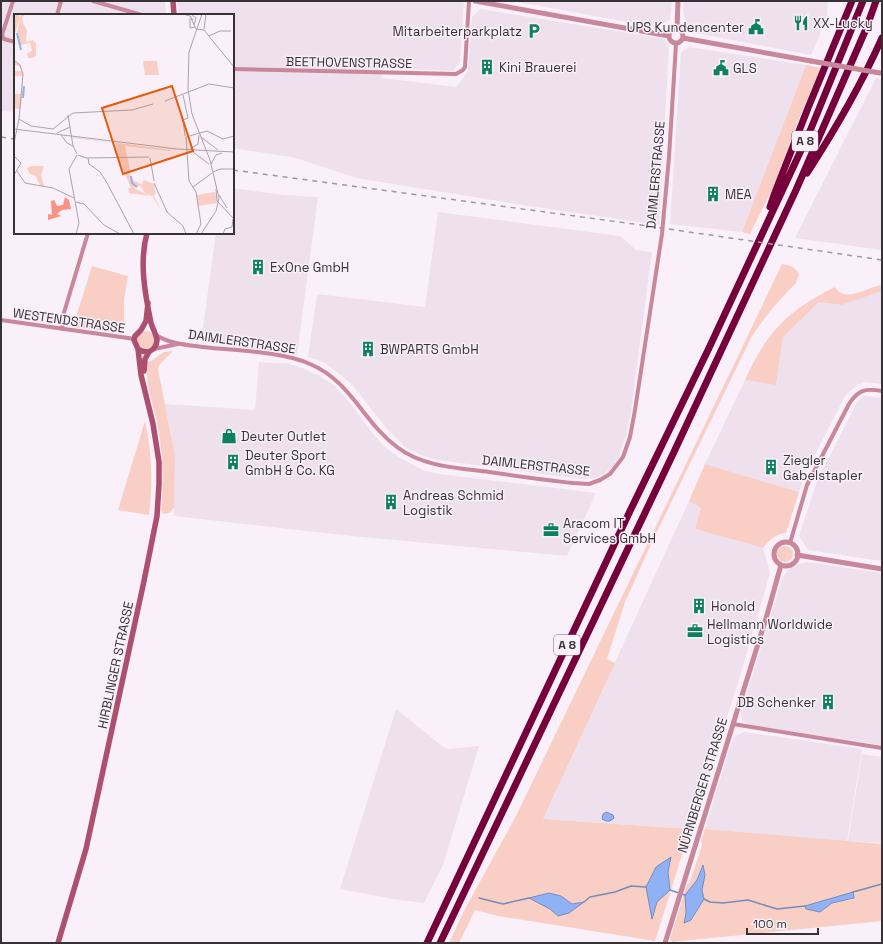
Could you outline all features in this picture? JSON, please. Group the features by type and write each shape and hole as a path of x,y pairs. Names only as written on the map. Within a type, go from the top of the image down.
{"highway":[{"path":"842,26 846,1"},
{"path":"765,226 776,188 852,1"},
{"name":"A 8","path":"427,943 623,525 709,348 810,131 863,1"},
{"name":"A 8","path":"440,943 670,461 796,190 866,29 876,1"},
{"path":"796,190 837,124 863,78 882,38"}],"main road":[{"path":"173,1 174,14"},
{"name":"HIRBLINGER STRASSE","path":"144,389 144,364 157,342 148,304 143,262 143,251 147,234"},
{"name":"HIRBLINGER STRASSE","path":"58,943 86,850 157,516 159,462 153,424 144,389 138,349 135,345 134,339 146,321 148,304"},
{"path":"141,330 147,329 155,333"},
{"path":"138,349 142,351 151,350"}],"street":[{"path":"13,1 2,35 4,39 14,42"},
{"path":"57,14 61,1"},
{"path":"93,1 138,14"},
{"path":"106,1 105,2 114,7"},
{"name":"BEETHOVENSTRASSE","path":"234,69 448,75 459,73 465,66 469,1"},
{"path":"475,1 669,36"},
{"path":"677,29 678,1"},
{"path":"677,29 682,32 683,38 681,42 676,44 670,41 669,36 672,30 677,29"},
{"path":"683,38 881,73"},
{"name":"DAIMLERSTRASSE","path":"155,333 162,339 180,344 288,357 318,368 343,386 383,435 410,456 422,461 436,465 468,470 573,483 589,484 605,478 614,470 626,450 635,410 663,221 676,44"},
{"path":"62,329 63,316 88,234"},
{"name":"WESTENDSTRASSE","path":"1,320 134,339"},
{"name":"DAIMLERSTRASSE","path":"151,350 180,344"},
{"path":"790,543 811,477 852,400 859,392 865,390 882,391"},
{"path":"782,543 790,543 795,547 797,555 796,561 793,564 785,566 781,565 775,560 774,552 778,545 782,543"},
{"path":"797,555 882,569"},
{"name":"NÜRNBERGER STRASSE","path":"664,943 781,565"},
{"path":"733,724 882,748"}],"shaded area":[{"path":"1,1 165,1 166,14 14,14 14,112 1,111"},
{"path":"177,1 464,1 460,61 453,71 381,68 382,78 456,87 468,71 472,17 480,9 665,39 669,47 659,225 529,206 357,178 296,158 234,148 234,14 179,14"},
{"path":"512,1 672,1 670,20 655,27"},
{"path":"684,1 828,1 827,18 811,55 690,32 686,26 683,10"},
{"path":"689,47 806,65 742,232 670,224 681,53"},
{"path":"806,65 821,68 797,123 775,183 750,234 742,232"},
{"path":"876,78 882,79 882,250 795,238"},
{"path":"234,188 284,195 318,197 297,355 201,342 216,234 234,234"},
{"path":"438,212 620,236 636,250 652,252 630,418 619,456 613,466 604,474 595,478 582,479 438,460 423,456 405,447 386,428 352,384 324,362 308,357 317,294 425,307"},
{"path":"782,264 792,267 799,274 796,283 772,309 751,338 653,540 625,602 607,659 615,663 543,819 690,829 655,941 498,916 475,910 459,943 449,943 465,909 516,816","holes":["671,858 668,872 670,890 657,902 652,918 656,867","549,893 561,896 572,904 583,902 558,916 550,909 530,898"]},
{"path":"92,266 128,276 124,300 124,333 73,327"},
{"path":"882,285 882,291 842,305 819,302 783,337 776,385 745,380 753,363 770,336 791,314 818,296 835,287 839,292 850,294"},
{"path":"882,291 882,384 865,382 857,385 845,396 804,476 799,492 705,464 745,380 776,385 783,337 819,302 842,305"},
{"path":"146,331 152,334 155,340 152,346 146,349 140,346 137,340 140,334"},
{"path":"173,351 160,364 158,369 175,456 174,508 169,513 163,514 161,510 163,477 161,444 148,385 147,362 164,352"},
{"path":"259,362 290,364 318,375 335,386 384,446 398,457 423,470 439,474 596,493 567,556 351,536 174,516 175,456 165,404 255,410"},
{"path":"864,396 882,398 882,561 808,550 799,536 817,481 857,402"},
{"path":"145,421 151,468 149,515 118,510"},
{"path":"705,464 799,492 786,533 773,538 763,548 695,529 701,508 689,501"},
{"path":"689,501 701,508 695,529 763,548 770,573 738,683 690,829 543,819"},
{"path":"782,546 788,546 793,551 791,560 788,562 782,562 777,557 777,551"},
{"path":"807,562 882,573 882,745 748,725 742,720 741,712 783,577 792,567"},
{"path":"396,709 446,749 479,746 443,865 424,903 340,889"},
{"path":"744,732 862,749 847,842 705,829 731,744 734,737"},
{"path":"862,754 882,757 882,843 848,841"},
{"path":"705,829 882,844 882,921 672,942 670,939 687,884 690,882 702,845 701,841","holes":["702,866 705,875 702,890 704,899 692,920 684,923 686,913 685,895 697,880","853,892 853,899 832,903 820,912 807,909 806,906"]}],"water":[{"path":"606,812 613,815 614,818 608,821 602,819 603,814"},
{"path":"671,857 668,872 670,890 657,902 652,919 646,887 656,867"},
{"path":"703,865 705,875 702,890 704,899 691,920 684,923 686,913 685,895 697,880"},
{"path":"853,892 854,898 832,903 820,912 806,909 805,906"},
{"path":"549,893 561,896 572,904 584,902 569,913 558,916 550,909 529,898"}],"waterway":[{"path":"853,892 882,884"},
{"path":"584,902 590,897 615,892 631,886 646,887"},
{"path":"670,890 685,895"},
{"path":"479,898 503,904 529,898"},
{"path":"704,899 710,902 723,903 748,900 777,909 805,906"}],"railway":[{"path":"1,137 14,139"},
{"path":"234,170 634,224 882,260"}],"place":[{"name":"XX-Lucky","path":"801,23"},
{"name":"UPS Kundencenter","path":"756,27"},
{"name":"Mitarbeiterparkplatz","path":"534,31"},
{"name":"Kini Brauerei","path":"487,67"},
{"name":"GLS","path":"721,68"},
{"name":"MEA","path":"713,194"},
{"name":"ExOne GmbH","path":"258,267"},
{"name":"BWPARTS GmbH","path":"368,349"},
{"name":"Deuter Outlet","path":"229,436"},
{"name":"Deuter Sport GmbH & Co. KG","path":"233,462"},
{"name":"Ziegler Gabelstapler","path":"771,467"},
{"name":"Andreas Schmid Logistik","path":"391,502"},
{"name":"Aracom IT Services GmbH","path":"551,530"},
{"name":"Honold","path":"699,606"},
{"name":"Hellmann Worldwide Logistics","path":"695,631"},
{"name":"DB Schenker","path":"828,702"}]}
